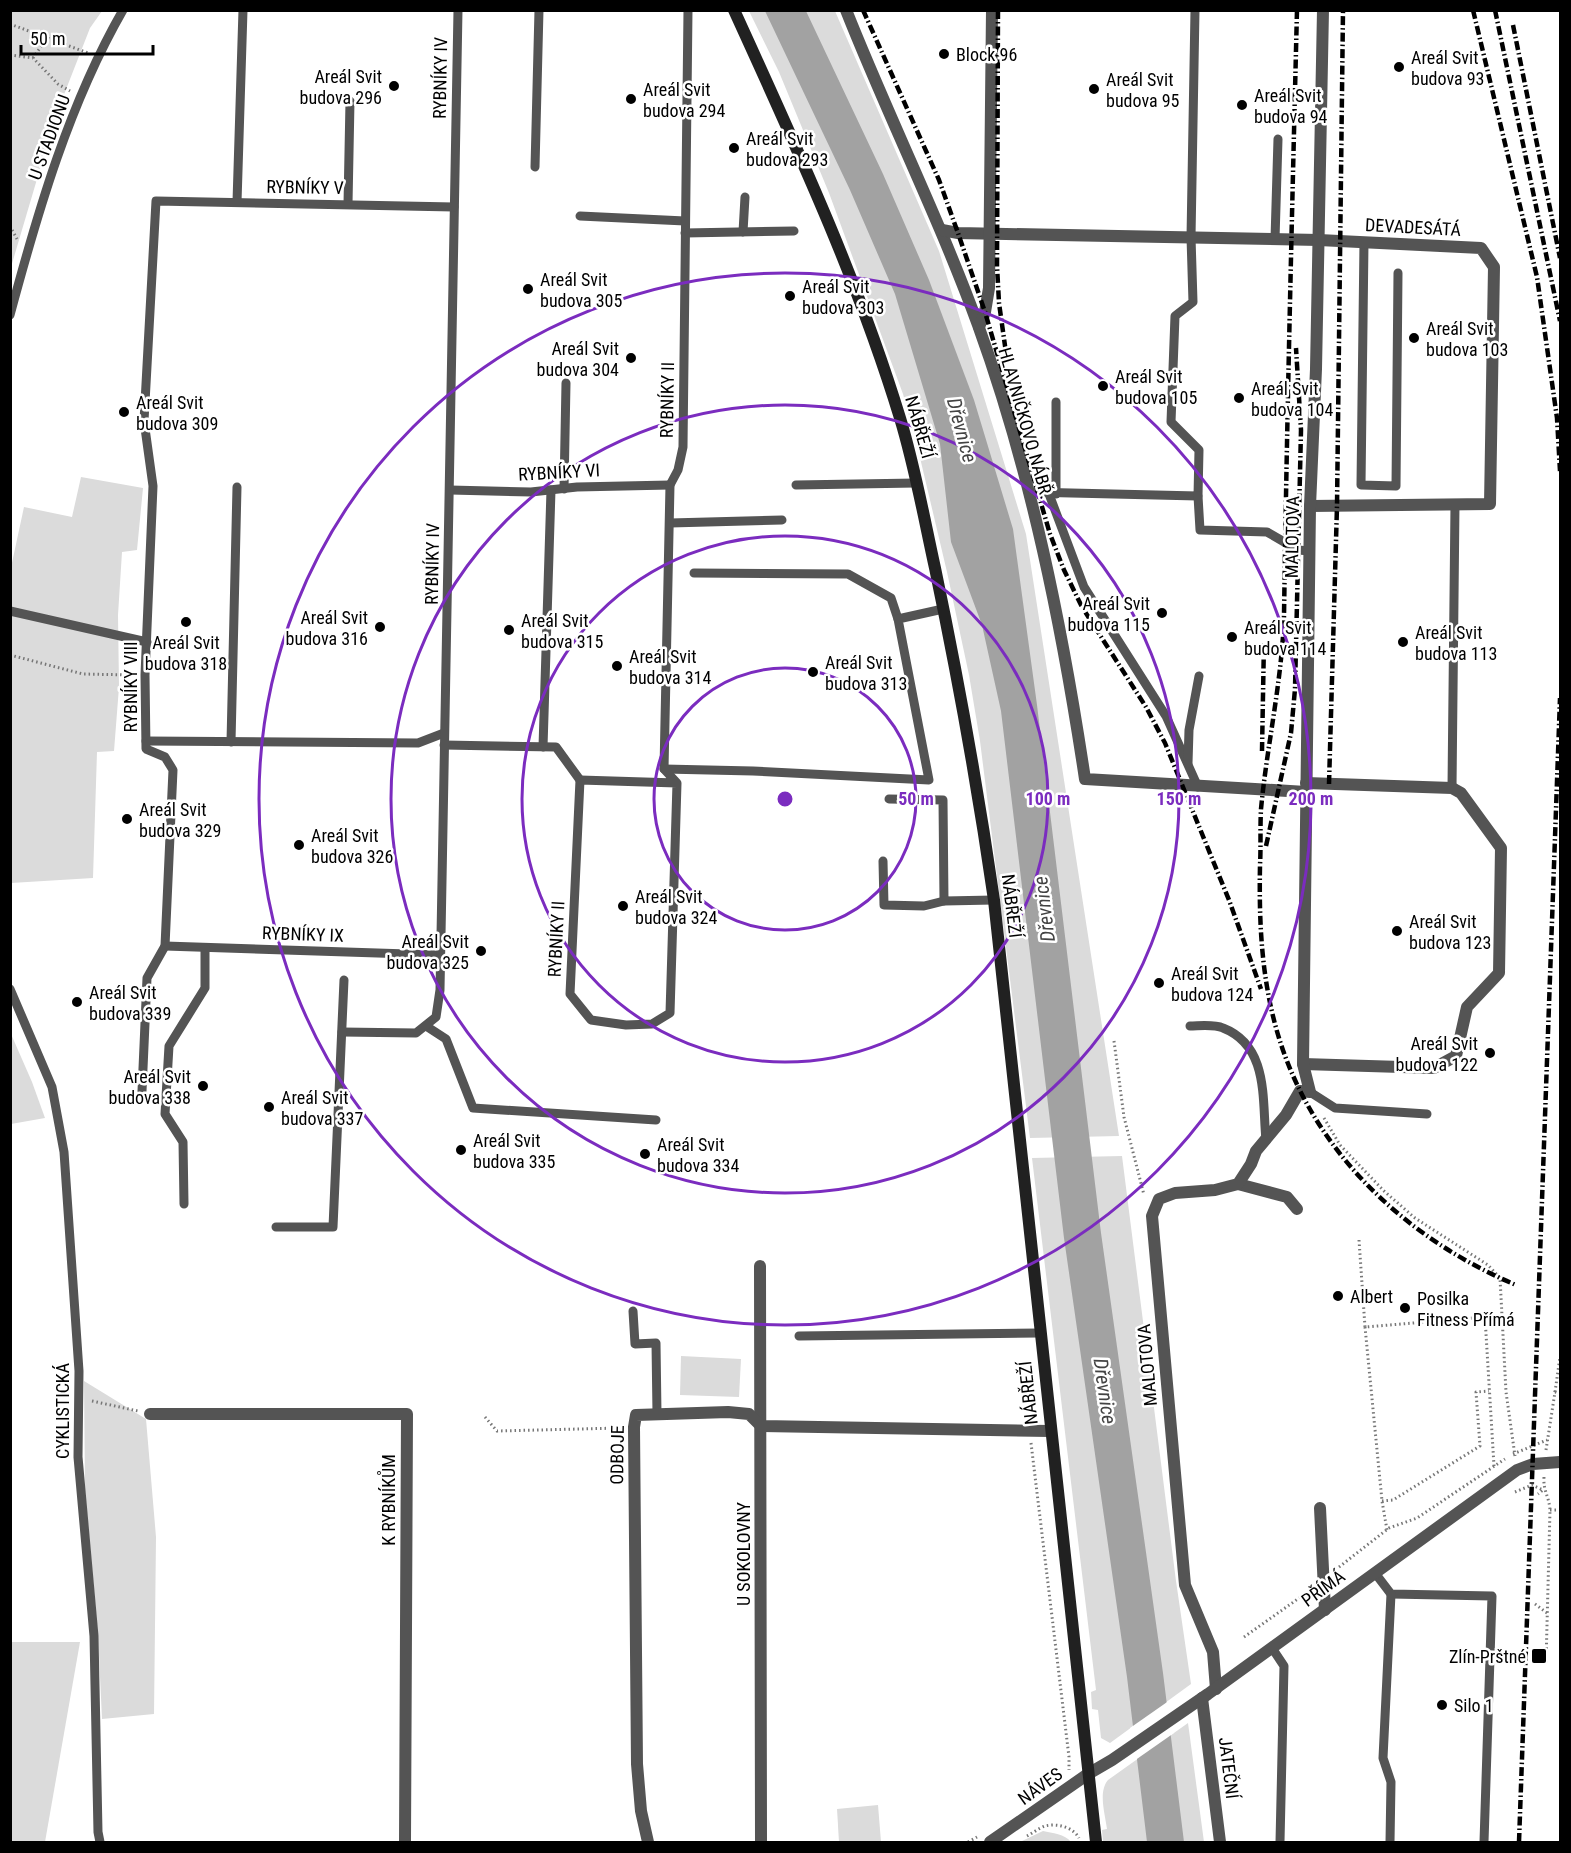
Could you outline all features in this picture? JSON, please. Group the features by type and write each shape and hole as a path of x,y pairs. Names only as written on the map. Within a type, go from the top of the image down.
{"street":[{"name":"NÁBŘEŽÍ","path":"734,10 808,174 853,281 900,419 943,609 982,815 994,900 1039,1333 1096,1842"},
{"path":"979,327 985,312 989,288 992,10"},
{"name":"MALOTOVA","path":"1310,1092 1303,1064 1306,788 1310,506 1319,240 1323,10"},
{"name":"HLAVNIČKOVO NÁBŘ.","path":"850,13 881,92 942,230 979,327 1029,492 1050,580 1071,683 1085,779 1198,787"},
{"name":"DEVADESÁTÁ","path":"942,230 958,233 1319,240 1481,248 1494,267 1490,504 1310,506"},
{"path":"1198,787 1452,788 1461,793 1501,848 1499,973 1467,1007 1456,1056 1434,1068 1303,1064"},
{"path":"1238,1184 1251,1164 1256,1151 1286,1115 1300,1091 1310,1092"},
{"path":"1152,1216 1159,1200 1175,1193 1215,1190 1238,1184 1287,1197 1297,1209"},
{"name":"MALOTOVA","path":"1152,1216 1185,1586 1213,1652 1216,1689"},
{"name":"U SOKOLOVNY","path":"760,1266 761,1842"},
{"name":"ODBOJE","path":"648,1842 641,1811 637,1764 633,1427 636,1415 728,1412 749,1414 761,1426 1050,1431"},
{"name":"K RYBNÍKŮM","path":"150,1414 407,1414 405,1842"},
{"name":"PŘÍMÁ","path":"1112,1760 1216,1689 1517,1470 1545,1462 1560,1461"},
{"path":"1320,1508 1324,1610"},
{"name":"JATEČNÍ","path":"1202,1698 1220,1842"},
{"name":"NÁVES","path":"987,1838 1112,1760"}],"lane":[{"name":"U STADIONU","path":"10,315 31,235 80,97 123,10"},
{"path":"237,202 243,10"},
{"name":"RYBNÍKY IV","path":"426,1026 436,1017 440,990 458,10"},
{"path":"535,167 539,10"},
{"name":"RYBNÍKY II","path":"664,769 670,485 678,470 683,447 688,10"},
{"path":"1195,10 1191,237 1193,302 1175,316 1171,422 1199,450 1200,530 1267,532 1298,550 1310,551"},
{"path":"348,204 350,101"},
{"path":"1275,239 1278,139"},
{"path":"743,232 745,197"},
{"name":"RYBNÍKY V","path":"156,201 454,207"},
{"name":"RYBNÍKY VIII","path":"156,201 144,421 153,486 145,675 146,749 165,757 172,770 165,946"},
{"path":"580,216 686,221"},
{"path":"685,233 794,231"},
{"path":"1364,242 1361,485 1396,486 1398,273"},
{"path":"564,489 566,383"},
{"path":"1056,402 1052,494 1084,587 1166,716 1198,787"},
{"path":"796,485 916,483"},
{"name":"RYBNÍKY VI","path":"450,490 531,492 577,487 670,485"},
{"path":"231,742 237,487"},
{"path":"543,747 551,490"},
{"path":"1029,492 1198,496"},
{"path":"1452,788 1455,504"},
{"path":"670,522 782,520"},
{"path":"664,769 929,780 898,619 891,598 848,574 694,573"},
{"path":"898,619 943,609"},
{"path":"10,611 147,642"},
{"path":"1188,767 1189,730 1199,676"},
{"path":"146,741 418,743 444,733"},
{"path":"444,745 556,747 580,780 677,783"},
{"path":"664,769 677,783"},
{"name":"RYBNÍKY II","path":"580,780 570,994 591,1020 626,1025 652,1024 670,1013 677,783"},
{"path":"889,799 943,800 944,901"},
{"path":"884,861 884,905 924,906 944,901 994,900"},
{"path":"142,1091 147,978 165,946"},
{"name":"RYBNÍKY IX","path":"165,946 439,956"},
{"path":"184,1204 183,1142 165,1114 169,1046 205,988 205,948"},
{"path":"276,1227 333,1227 344,980"},
{"name":"CYKLISTICKÁ","path":"10,989 52,1087 64,1152 79,1371 78,1457 94,1636 100,1842"},
{"path":"342,1032 416,1033 426,1026 446,1039 473,1108 656,1120"},
{"path":"1190,1026 1222,1027 1253,1051 1261,1076 1266,1140"},
{"path":"1310,1092 1335,1108 1427,1114"},
{"path":"633,1311 635,1344 656,1343 657,1414"},
{"path":"799,1336 1039,1333"},
{"path":"1375,1573 1390,1594 1383,1758 1391,1782 1390,1842"},
{"path":"1390,1594 1492,1596 1484,1842"},
{"path":"1272,1648 1284,1666 1280,1842"}],"path":[{"path":"10,24 99,57"},
{"path":"33,58 47,38"},
{"path":"10,55 33,58 58,84 80,97"},
{"path":"10,655 83,674 145,675"},
{"path":"1114,1041 1124,1117 1140,1184 1152,1216"},
{"path":"1310,1092 1340,1144 1384,1191 1415,1218 1488,1265 1500,1278 1506,1392 1517,1470"},
{"path":"1359,1240 1365,1327 1382,1501 1387,1530"},
{"path":"1365,1327 1485,1317 1494,1466"},
{"path":"1546,1662 1550,1510 1549,1500 1543,1490 1547,1440 1560,1357"},
{"path":"1382,1501 1394,1500 1480,1446 1476,1392 1490,1391"},
{"path":"1555,1392 1560,1394"},
{"path":"86,1399 103,1405 150,1414"},
{"path":"485,1417 497,1431 633,1427"},
{"path":"1029,1430 1069,1757 1069,1773"},
{"path":"1339,1567 1387,1530 1417,1518 1515,1453 1547,1440"},
{"path":"1550,1510 1560,1509"},
{"path":"1244,1637 1302,1596"},
{"path":"1535,1604 1547,1613"},
{"path":"1025,1837 1045,1826 1063,1825 1078,1834 1081,1842"},
{"path":"968,1842 987,1838"}],"shaded area":[{"path":"11,10 102,11 90,28 56,115 11,267"},
{"path":"749,11 835,11 939,251 1026,534 1119,1136 1030,1138 980,741 969,675 917,445 903,394 829,193 779,72"},
{"path":"81,477 143,488 137,550 122,552 118,615 119,687 114,751 97,752 93,878 11,883 10,572 24,507 72,517"},
{"path":"11,1034 32,1082 45,1118 11,1124"},
{"path":"1122,1156 1191,1684 1110,1743 1101,1738 1098,1710 1092,1709 1091,1692 1096,1690 1032,1158"},
{"path":"681,1356 741,1359 739,1397 680,1395"},
{"path":"84,1381 146,1419 156,1537 154,1714 102,1719 98,1634 85,1490"},
{"path":"11,1642 80,1642 45,1842 11,1842"},
{"path":"1188,1723 1204,1842 1103,1842 1102,1830 1107,1829 1103,1791 1108,1780"},
{"path":"878,1805 881,1842 839,1842 837,1809"},
{"path":"1043,1831 1062,1836 1071,1842 1020,1842"}],"water":[{"name":"Dřevnice","path":"765,11 806,11 883,174 929,280 974,400 1013,529 1037,705 1101,1233 1163,1673 1184,1842 1147,1842 1127,1677 1064,1238 1001,711 982,625 951,542 940,444 895,294 850,190"}],"pier":[{"path":"1170,1700 1174,1733 1134,1761 1130,1728"}],"railway":[{"path":"863,10 939,180 985,312 1050,534 1064,570 1082,607 1146,707 1165,743 1229,900 1261,989"},
{"path":"998,10 997,266 999,303 1007,360"},
{"path":"1297,10 1283,640 1261,816 1261,925 1270,1004 1290,1068 1310,1110 1335,1148 1365,1182 1398,1213 1435,1241 1474,1265 1516,1285"},
{"path":"1329,784 1337,506 1343,10"},
{"path":"1473,10 1537,277 1557,418 1560,471"},
{"path":"1495,10 1560,321"},
{"path":"1513,25 1560,258"},
{"path":"1266,846 1291,733 1295,689 1301,430 1296,348"},
{"path":"1262,751 1264,640"},
{"path":"1519,1842 1560,698"}],"place":[{"name":"Block 96","path":"944,54"},
{"name":"Areál Svit budova 93","path":"1399,67"},
{"name":"Areál Svit budova 296","path":"394,86"},
{"name":"Areál Svit budova 95","path":"1094,89"},
{"name":"Areál Svit budova 294","path":"631,99"},
{"name":"Areál Svit budova 94","path":"1242,105"},
{"name":"Areál Svit budova 293","path":"734,148"},
{"name":"Areál Svit budova 305","path":"528,289"},
{"name":"Areál Svit budova 303","path":"790,296"},
{"name":"Areál Svit budova 103","path":"1414,338"},
{"name":"Areál Svit budova 304","path":"631,358"},
{"name":"Areál Svit budova 105","path":"1103,386"},
{"name":"Areál Svit budova 104","path":"1239,398"},
{"name":"Areál Svit budova 309","path":"124,412"},
{"name":"Areál Svit budova 115","path":"1162,613"},
{"name":"Areál Svit budova 318","path":"186,622"},
{"name":"Areál Svit budova 316","path":"380,627"},
{"name":"Areál Svit budova 315","path":"509,630"},
{"name":"Areál Svit budova 114","path":"1232,637"},
{"name":"Areál Svit budova 113","path":"1403,642"},
{"name":"Areál Svit budova 314","path":"617,666"},
{"name":"Areál Svit budova 313","path":"813,672"},
{"name":"Areál Svit budova 329","path":"127,819"},
{"name":"Areál Svit budova 326","path":"299,845"},
{"name":"Areál Svit budova 324","path":"623,906"},
{"name":"Areál Svit budova 123","path":"1397,931"},
{"name":"Areál Svit budova 325","path":"481,951"},
{"name":"Areál Svit budova 124","path":"1159,983"},
{"name":"Areál Svit budova 339","path":"77,1002"},
{"name":"Areál Svit budova 122","path":"1490,1053"},
{"name":"Areál Svit budova 338","path":"203,1086"},
{"name":"Areál Svit budova 337","path":"269,1107"},
{"name":"Areál Svit budova 335","path":"461,1150"},
{"name":"Areál Svit budova 334","path":"645,1154"},
{"name":"Albert","path":"1338,1296"},
{"name":"Posilka Fitness Přímá","path":"1405,1308"},
{"name":"Zlín-Prštné","path":"1539,1656"},
{"name":"Silo 1","path":"1442,1705"}]}
